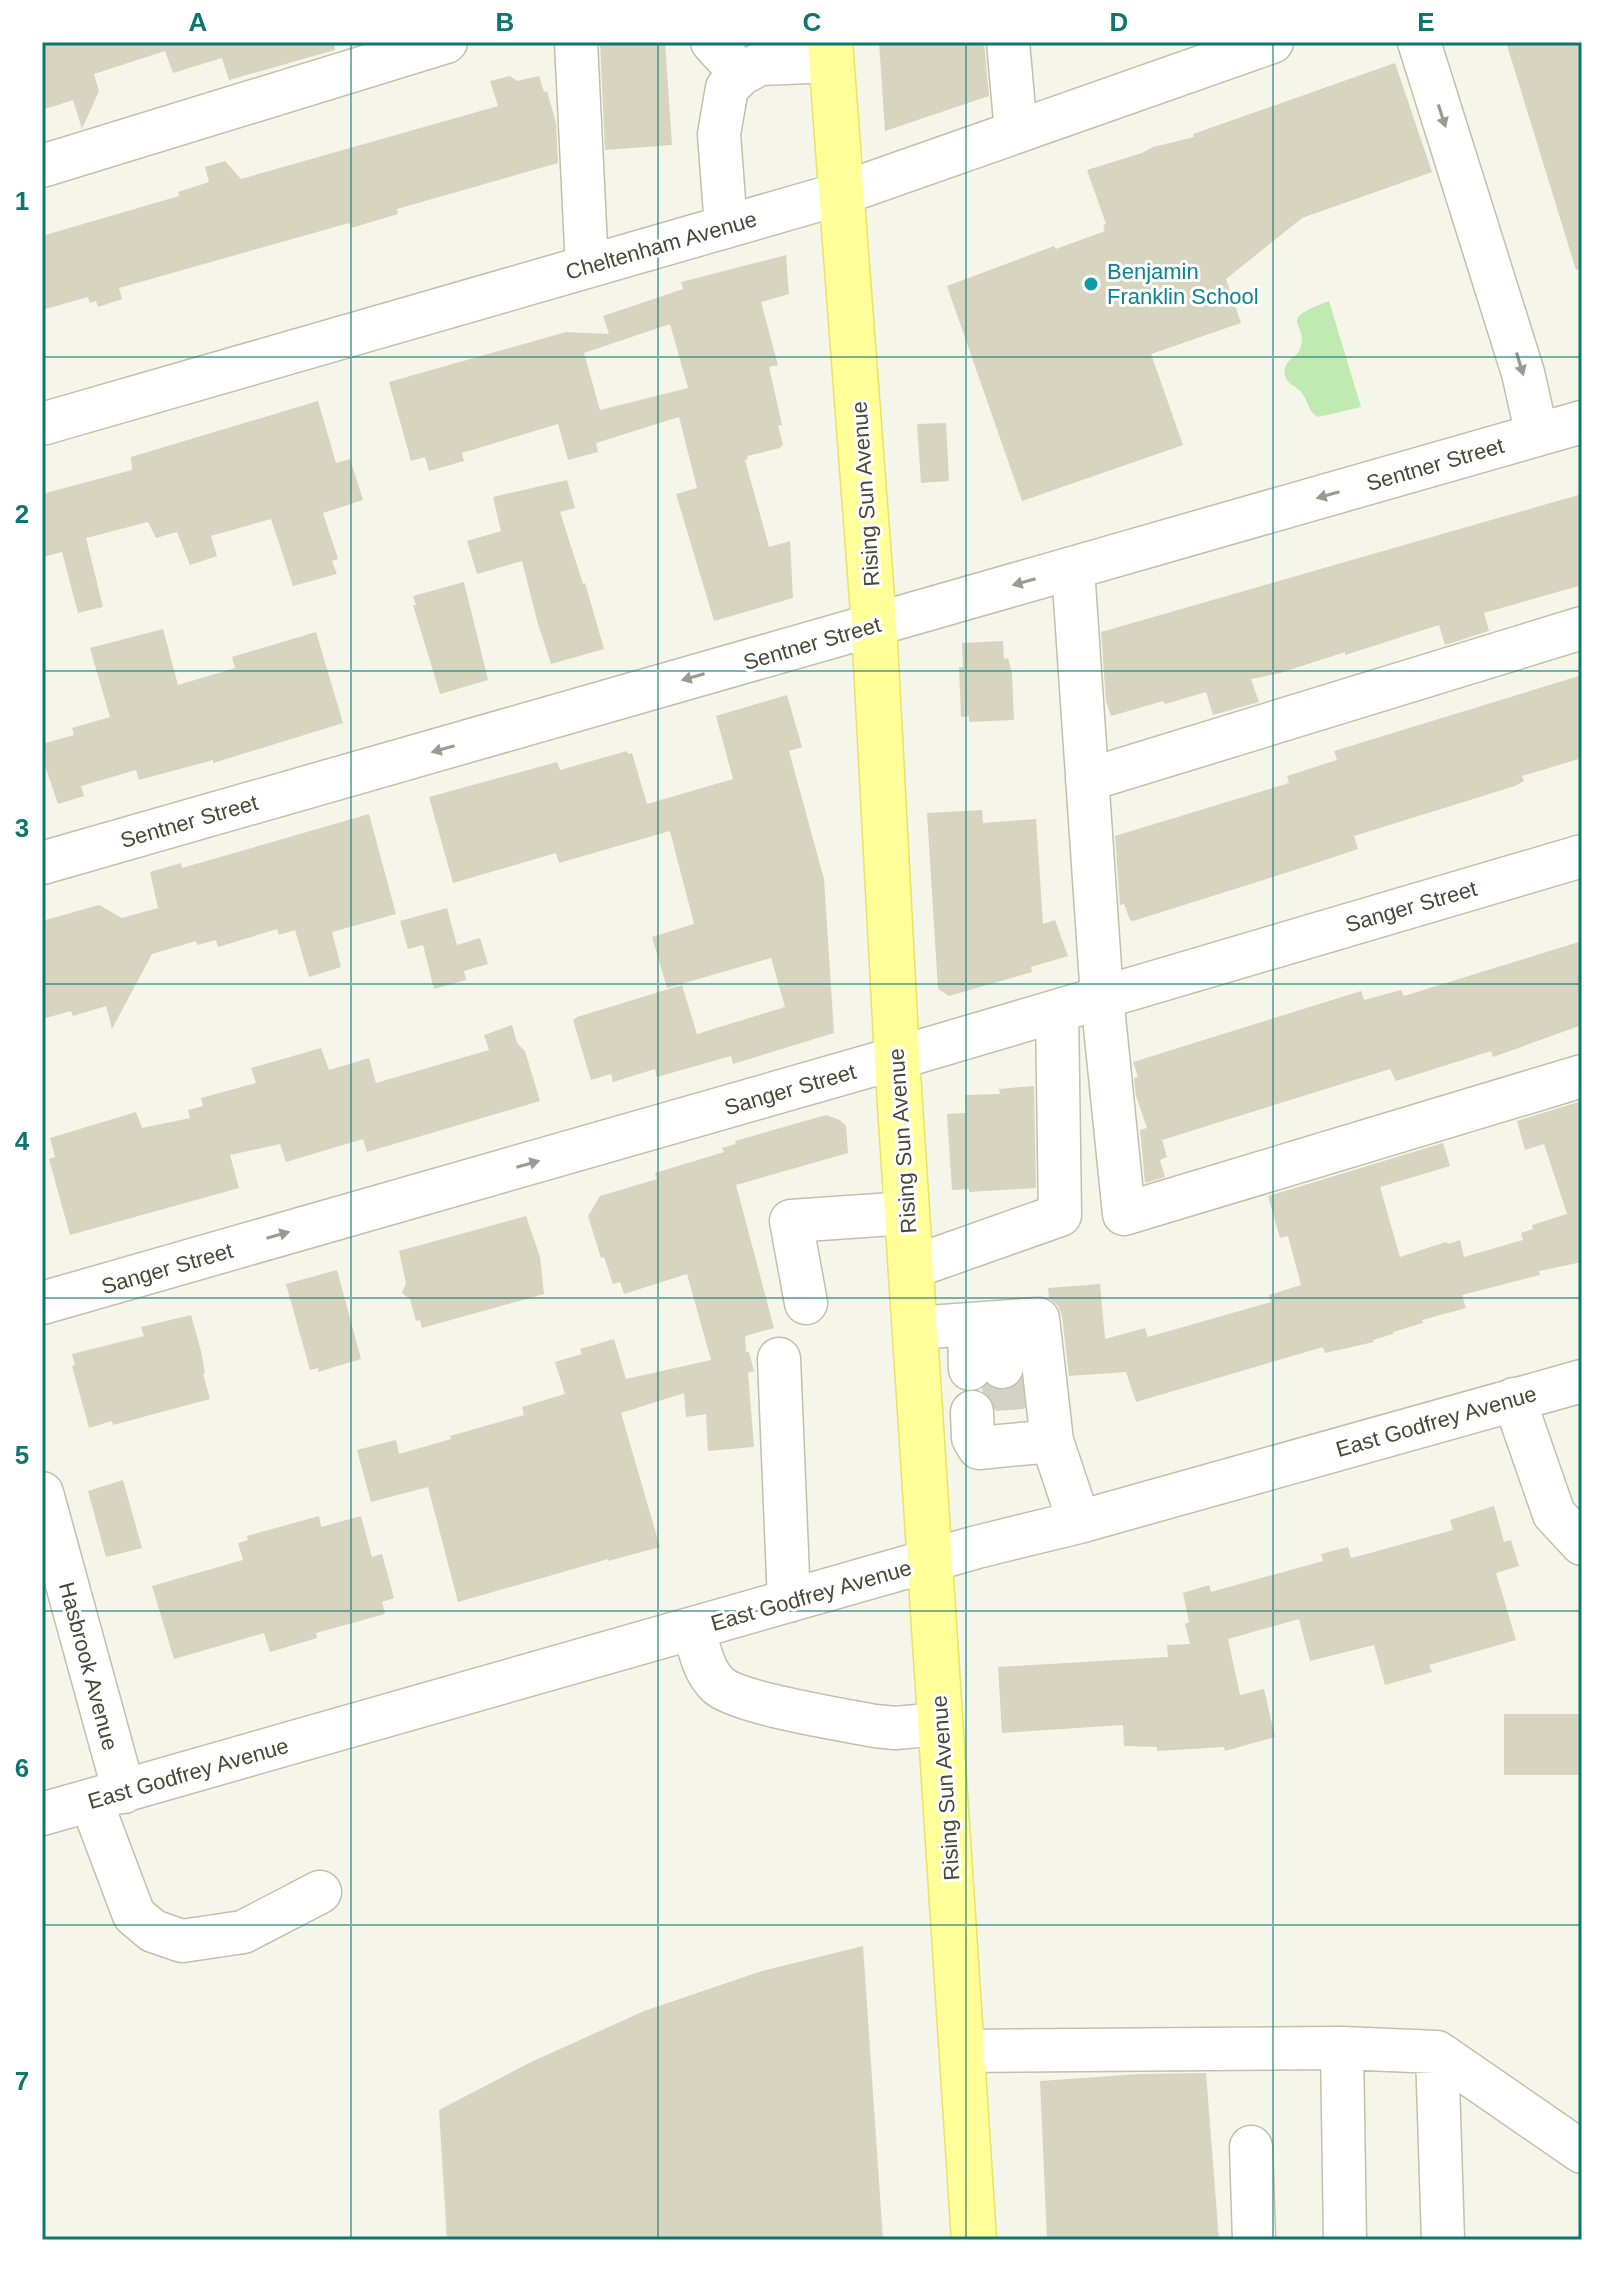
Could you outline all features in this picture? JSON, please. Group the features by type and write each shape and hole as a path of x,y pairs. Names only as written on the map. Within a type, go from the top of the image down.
{"main road":[{"name":"Rising Sun Avenue","path":"831,52 874,625 910,1268 974,2240"}],"street":[{"path":"42,166 446,42"},
{"path":"576,42 587,267"},
{"path":"712,42 741,74"},
{"path":"1008,42 1016,132"},
{"name":"Cheltenham Avenue","path":"42,424 843,193 1272,42"},
{"path":"1419,42 1523,373 1537,435"},
{"path":"726,227 719,134 727,88 741,74 760,64 831,52"},
{"name":"Sentner Street","path":"42,863 1582,422"},
{"path":"1073,569 1102,997 1124,1214 1582,1076"},
{"path":"1087,780 1582,628"},
{"name":"Sanger Street","path":"42,1303 897,1058 1582,856"},
{"path":"910,1268 1060,1215 1057,1011"},
{"path":"806,1303 791,1221 907,1213"},
{"path":"915,1328 1038,1319 1052,1441 1079,1522"},
{"path":"985,1323 986,1368"},
{"path":"779,1359 789,1601"},
{"name":"East Godfrey Avenue","path":"42,1814 929,1561 1582,1381"},
{"path":"1514,1399 1554,1514 1582,1544"},
{"path":"921,1444 989,1426 1052,1441"},
{"name":"Hasbrook Avenue","path":"42,1493 108,1796 108,1850 134,1915 153,1931 182,1941 243,1932 320,1892"},
{"path":"694,1629 705,1668 719,1687 741,1698 875,1726 895,1728 940,1724"},
{"path":"963,2051 1342,2048 1437,2052 1582,2152"},
{"path":"1342,2048 1345,2240"},
{"path":"1437,2052 1443,2240"},
{"path":"1251,2147 1254,2240"}],"green space":[{"path":"1329,301 1361,407 1318,417 1301,392 1287,380 1284,371 1300,349 1302,340 1298,318"}],"building":[{"path":"42,42 334,42 335,50 229,80 222,58 173,73 165,51 94,74 99,91 82,129 73,100 42,110"},
{"path":"600,42 665,42 672,145 605,150"},
{"path":"879,42 984,42 989,96 885,131"},
{"path":"1506,42 1582,42 1582,269 1576,270"},
{"name":"Benjamin Franklin School","path":"1395,63 1432,172 1302,218 1226,279 1241,323 1151,354 1183,445 1022,501 947,286 1054,246 1056,249 1105,231 1103,225 1106,224 1087,170 1153,147 1194,137 1193,134"},
{"path":"510,76 517,81 539,76 544,92 547,91 556,123 558,163 397,209 398,214 351,228 349,223 119,288 122,299 98,307 96,301 90,303 88,297 42,310 42,236 179,196 178,192 209,182 205,167 225,161 241,179 498,106 490,81"},
{"path":"786,255 789,294 761,302 778,365 769,367 782,425 778,426 783,444 780,448 747,456 745,460 769,547 790,541 793,598 714,621 676,494 697,488 679,417 596,443 598,452 568,460 558,424 462,453 464,461 429,471 425,457 411,461 389,382 566,332 609,334 603,316 683,289 681,282","holes":["670,324 688,388 600,410 584,353"]},
{"path":"318,401 336,463 350,459 363,500 323,513 338,559 332,561 337,574 293,586 271,519 211,536 217,556 190,565 177,532 156,538 148,522 86,538 103,607 78,613 62,552 42,557 42,494 132,470 131,457"},
{"path":"946,423 949,481 921,483 917,424"},
{"path":"567,480 575,508 560,512 604,649 551,664 522,561 477,574 467,541 501,531 493,497"},
{"path":"1582,494 1582,585 1484,613 1489,631 1445,645 1439,625 1345,655 1345,652 1251,679 1259,702 1213,715 1206,692 1111,716 1106,701 1101,632"},
{"path":"464,582 488,680 440,694 413,596"},
{"path":"163,629 178,685 235,668 232,657 316,632 343,723 213,763 213,760 139,780 136,770 81,786 84,796 58,804 42,757 42,744 74,735 72,728 110,717 90,648"},
{"path":"1003,641 1004,659 1008,658 1012,673 1014,720 969,722 969,716 961,717 959,667 963,667 962,643"},
{"path":"1582,675 1582,758 1522,776 1524,781 1515,786 1354,836 1358,849 1301,868 1133,921 1124,904 1120,905 1115,836 1289,783 1287,776 1337,760 1334,751"},
{"path":"787,695 802,747 789,751 824,879 834,1033 733,1064 731,1056 657,1077 655,1069 613,1082 611,1074 591,1080 573,1020 577,1017 682,985 697,1034 785,1007 771,958 667,988 652,937 694,924 670,831 559,863 556,853 453,883 429,797 557,762 560,770 627,751 628,754 632,753 647,804 733,779 716,716"},
{"path":"982,810 983,823 1036,819 1043,924 1055,920 1068,956 1031,967 1032,972 949,996 938,989 927,813"},
{"path":"369,814 396,914 332,932 341,967 309,977 295,930 279,935 277,929 218,947 216,940 197,945 196,941 152,954 112,1029 106,1006 73,1016 71,1011 42,1019 42,921 99,905 122,918 158,908 150,872 181,863 182,868"},
{"path":"447,908 457,945 480,938 488,964 464,971 466,980 434,989 423,945 408,949 400,921"},
{"path":"1582,941 1582,1025 1493,1057 1491,1051 1396,1081 1390,1069 1162,1140 1167,1157 1160,1160 1165,1177 1145,1183 1140,1130 1147,1128 1136,1096 1134,1078 1138,1077 1133,1062 1361,991 1364,1000 1401,990 1404,996"},
{"path":"512,1025 517,1043 525,1051 540,1101 367,1152 363,1139 286,1162 280,1144 230,1155 239,1188 70,1235 49,1159 55,1157 50,1138 136,1112 142,1128 190,1118 188,1110 203,1106 201,1098 256,1083 251,1068 321,1048 329,1070 369,1058 376,1083 489,1050 484,1035"},
{"path":"1034,1086 1036,1188 969,1192 969,1189 952,1190 947,1114 966,1113 965,1095 1000,1094 999,1089"},
{"path":"1582,1101 1582,1262 1539,1271 1540,1275 1462,1295 1466,1308 1422,1320 1423,1323 1393,1332 1374,1342 1325,1353 1323,1347 1136,1402 1126,1372 1069,1376 1062,1316 1058,1306 1049,1298 1048,1288 1100,1284 1105,1339 1145,1328 1148,1337 1271,1302 1269,1295 1301,1285 1288,1236 1280,1238 1268,1196 1443,1143 1450,1166 1380,1187 1400,1257 1460,1240 1464,1257 1523,1240 1521,1233 1533,1229 1532,1225 1567,1214 1544,1144 1525,1150 1517,1121"},
{"path":"826,1115 846,1126 848,1153 736,1185 774,1328 745,1336 746,1352 749,1352 754,1371 748,1373 754,1447 708,1451 706,1414 686,1417 684,1393 621,1413 660,1547 458,1602 428,1487 371,1502 357,1450 396,1440 399,1454 524,1415 522,1407 565,1394 555,1362 582,1354 580,1349 614,1339 626,1379 711,1360 687,1274 624,1294 620,1282 613,1284 604,1257 601,1258 588,1216 600,1196 657,1179 655,1173 724,1152 722,1148 736,1144 735,1141"},
{"path":"526,1216 540,1257 544,1294 422,1328 420,1320 416,1321 410,1299 402,1293 406,1283 399,1251"},
{"path":"337,1270 361,1359 318,1372 318,1368 310,1370 286,1284"},
{"path":"191,1315 210,1399 113,1425 112,1421 89,1428 72,1366 75,1365 72,1354 144,1336 141,1327"},
{"path":"1021,1381 1024,1409 996,1411 992,1399 981,1390 987,1385 1003,1391 1014,1388"},
{"path":"123,1480 142,1548 106,1557 88,1491"},
{"path":"1494,1506 1504,1542 1511,1540 1519,1566 1496,1573 1516,1640 1429,1665 1432,1672 1385,1685 1374,1645 1310,1661 1299,1619 1228,1639 1240,1695 1264,1689 1275,1737 1225,1751 1224,1747 1157,1751 1157,1747 1124,1746 1123,1725 1002,1733 998,1667 1168,1657 1167,1645 1190,1644 1183,1593 1209,1585 1211,1592 1323,1561 1321,1554 1348,1547 1351,1558 1453,1530 1450,1520"},
{"path":"319,1516 321,1527 361,1516 372,1557 382,1554 394,1598 382,1602 385,1614 316,1633 317,1638 270,1652 264,1633 174,1659 152,1586 243,1560 238,1543 248,1540 247,1536"},
{"path":"1504,1714 1582,1714 1582,1775 1504,1775"},
{"path":"863,1946 883,2240 447,2240 439,2110 529,2063 644,2011 762,1971"},
{"path":"1206,2073 1219,2240 1047,2240 1040,2081"}],"tunnel":[{"path":"1002,1367 1005,1410"}],"place":[{"name":"Benjamin Franklin School","path":"1091,284"}]}
